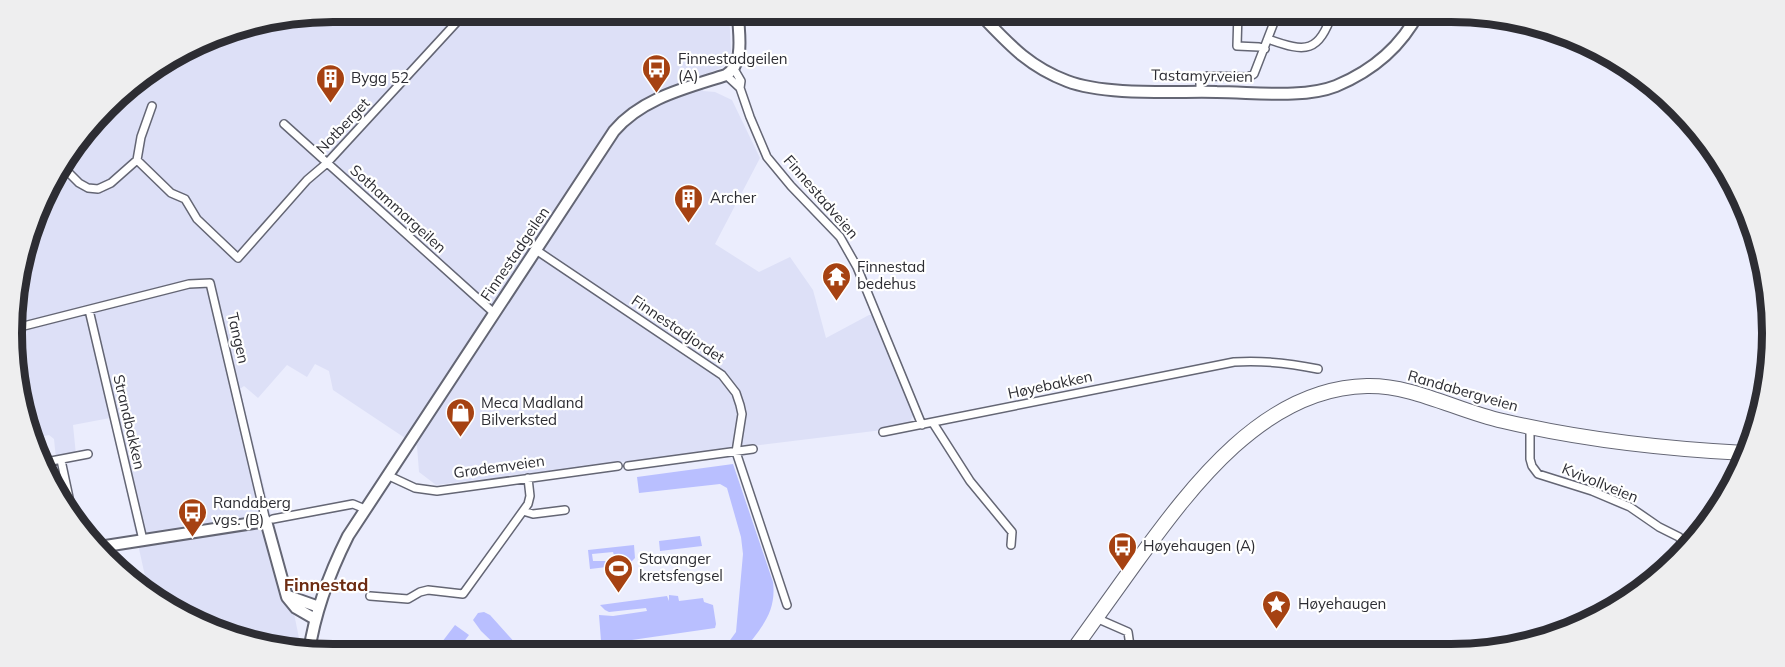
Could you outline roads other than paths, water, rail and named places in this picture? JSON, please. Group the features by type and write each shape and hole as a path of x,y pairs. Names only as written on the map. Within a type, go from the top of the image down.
{"highway":[{"name":"Randabergveien","path":"1077,644 1177,508 1212,468 1265,422 1306,399 1341,388 1386,387 1415,393 1483,416 1530,427 1614,440 1739,452"}],"main road":[{"name":"Finnestadveien","path":"730,72 739,57 738,22"},
{"name":"Tastamyrveien","path":"988,22 1017,53 1036,66 1068,82 1095,88 1307,92 1333,87 1375,65 1390,52 1414,22"},
{"name":"Finnestadgeilen","path":"311,644 319,607 339,554 365,509 614,131 630,115 654,101 730,72"},
{"path":"108,547 269,520"},
{"name":"Tangen","path":"269,520 285,594"},
{"path":"285,594 298,601 319,607"},
{"path":"285,594 292,605 315,620"}],"street":[{"name":"Notberget","path":"137,160 171,193 185,199 197,219 238,258 291,200 304,190 312,177 457,22"},
{"path":"1238,22 1237,46 1265,49"},
{"path":"1200,91 1200,78 1254,75 1274,22"},
{"path":"1268,39 1294,48 1305,48 1320,40 1330,22"},
{"name":"Finnestadveien","path":"730,72 741,81 740,88"},
{"name":"Finnestadveien","path":"730,72 740,88 767,158 840,237 857,267 922,425"},
{"path":"68,172 84,187 98,189 111,183 137,160 141,137 152,106"},
{"name":"Sothammargeilen","path":"284,124 494,313"},
{"name":"Finnestadjordet","path":"536,250 722,375 736,393 742,414 736,452 787,605"},
{"name":"Tangen","path":"22,326 189,284 210,283 269,520"},
{"name":"Strandbakken","path":"90,310 143,540"},
{"name":"Høyebakken","path":"933,423 1234,362 1256,360 1285,362 1318,369"},
{"path":"883,432 933,423 970,481 1012,532 1011,545"},
{"name":"Kvivollveien","path":"1530,427 1530,459 1538,474 1630,507 1678,537 1682,542"},
{"path":"628,466 753,449"},
{"path":"50,461 88,454"},
{"path":"61,459 69,497"},
{"name":"Grødemveien","path":"387,475 408,486 429,490 448,490 618,466"},
{"path":"370,596 408,599 420,591 428,590 463,594 530,499 528,478"},
{"path":"269,520 353,504 365,509"},
{"path":"523,511 532,514 565,510"},
{"path":"1096,618 1128,632 1130,644"}],"place":[{"name":"Finnestadgeilen (A)","path":"657,94"},
{"name":"Bygg 52","path":"330,104"},
{"name":"Archer","path":"689,224"},
{"name":"Finnestad bedehus","path":"836,302"},
{"name":"Meca Madland Bilverksted","path":"460,438"},
{"name":"Randaberg vgs. (B)","path":"192,538"},
{"name":"Høyehaugen (A)","path":"1122,572"},
{"name":"Stavanger kretsfengsel","path":"618,594"},
{"name":"Høyehaugen","path":"1277,630"}],"district":[{"name":"Finnestad","path":"326,585"}]}
